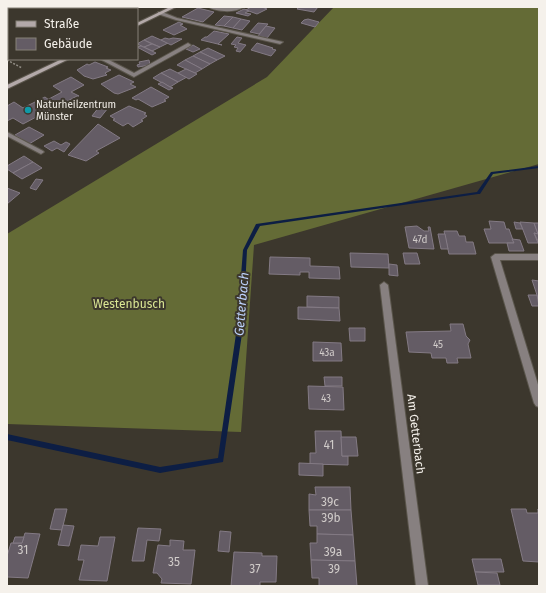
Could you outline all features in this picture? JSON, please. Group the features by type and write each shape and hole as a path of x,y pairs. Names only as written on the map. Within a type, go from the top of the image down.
{"main road":[{"path":"138,24 174,7"},
{"path":"7,87 64,60"}],"street":[{"path":"210,7 223,10 237,10 242,7"},
{"path":"160,13 176,19 280,42"},
{"path":"105,60 134,75 188,45"},
{"path":"7,134 41,152"},
{"path":"539,257 496,257 539,403"},
{"name":"Am Getterbach","path":"384,285 422,586"}],"path":[{"path":"7,60 34,74"}],"green space":[{"name":"Westenbusch","path":"334,7 539,7 539,164 254,245 241,432 7,424 7,234 267,77"}],"building":[{"path":"251,7 262,7 267,9 257,14 246,10"},
{"path":"299,7 318,7 314,12 297,9"},
{"path":"198,8 214,12 203,22 182,17"},
{"path":"244,9 249,11 245,13 251,14 248,16 236,13"},
{"path":"224,16 233,17 224,26 215,25"},
{"path":"233,17 241,19 233,28 224,26"},
{"path":"241,19 250,21 242,30 233,28"},
{"path":"308,19 319,22 315,27 301,23"},
{"path":"179,22 183,24 180,25 187,29 174,35 163,30"},
{"path":"258,23 268,24 259,34 250,32"},
{"path":"266,26 275,28 267,38 258,36"},
{"path":"214,31 229,34 218,44 222,45 201,40"},
{"path":"152,36 168,43 160,47 144,40"},
{"path":"237,37 242,38 238,43 246,45 240,52 236,51 238,48 234,47 236,45 231,44"},
{"path":"165,38 182,39 171,45 161,40"},
{"path":"144,40 152,44 144,47 138,43"},
{"path":"257,43 276,50 271,56 251,50"},
{"path":"152,44 160,47 152,51 144,47"},
{"path":"193,45 200,49 193,52 186,49"},
{"path":"141,46 156,53 152,55 138,47"},
{"path":"208,48 225,56 217,60 200,52"},
{"path":"200,52 217,60 210,64 193,56"},
{"path":"193,56 210,64 202,69 185,60"},
{"path":"149,60 150,65 138,67 137,65 140,64 139,62"},
{"path":"185,60 202,69 195,73 177,65"},
{"path":"95,62 108,67 106,68 111,70 105,73 107,75 93,79 84,76 77,70 87,64 89,65"},
{"path":"170,69 187,77 178,82 161,73"},
{"path":"186,69 197,74 189,79 178,73"},
{"path":"161,73 178,82 170,87 153,78"},
{"path":"119,75 134,82 130,84 136,87 118,94 101,84"},
{"path":"71,77 84,85 71,92 79,96 58,106 59,107 47,100 62,92 53,86"},
{"path":"162,82 173,88 169,90 158,84"},
{"path":"151,87 169,97 164,100 166,101 152,107 138,99 136,100 132,98"},
{"name":"Naturheilzentrum Münster","path":"45,97 57,106 23,124 13,118 7,121 7,106 14,102 23,108"},
{"path":"129,106 146,113 144,114 147,116 141,120 143,121 133,127 128,123 123,126 113,120 115,119 110,116"},
{"path":"99,107 108,108 100,118 92,116"},
{"path":"98,124 120,138 96,151 99,153 86,161 68,155"},
{"path":"29,127 44,135 29,144 15,135"},
{"path":"54,141 61,145 66,142 70,144 64,152 57,148 52,151 44,146"},
{"path":"24,156 33,162 13,173 7,169 7,166"},
{"path":"33,162 42,168 22,179 13,173"},
{"path":"36,179 43,180 36,190 30,188"},
{"path":"7,188 20,193 7,204"},
{"path":"489,221 504,222 506,229 509,229 514,243 489,243 484,229 491,229"},
{"path":"514,222 520,223 523,229 516,229"},
{"path":"520,222 534,223 538,234 534,233 538,243 528,243"},
{"path":"534,223 539,223 539,243 534,233 538,234"},
{"path":"417,226 424,231 429,231 428,227 430,227 434,249 409,248 405,227"},
{"path":"444,231 457,231 459,236 465,236 466,242 473,242 476,254 449,254"},
{"path":"438,234 445,234 448,249 441,249"},
{"path":"512,239 520,240 524,251 509,251 507,243 514,243"},
{"path":"350,253 388,254 389,268 351,267"},
{"path":"403,253 417,253 420,264 405,264"},
{"path":"270,257 310,258 310,266 339,267 340,279 309,278 309,272 300,272 300,275 269,274"},
{"path":"389,264 397,265 398,276 389,275"},
{"path":"532,280 539,281 539,301"},
{"path":"528,295 537,295 539,306 532,306"},
{"path":"307,296 339,297 339,308 307,307"},
{"path":"298,307 339,308 340,321 298,319"},
{"path":"450,324 463,324 466,336 470,340 468,344 471,358 457,358 458,363 447,363 446,358 432,358 431,353 409,352 406,332 451,331"},
{"path":"349,328 365,328 365,341 350,341"},
{"path":"313,342 341,343 342,361 313,361"},
{"path":"324,377 342,377 342,386 325,386"},
{"path":"308,386 343,387 344,410 309,409"},
{"path":"315,431 341,431 342,456 348,456 348,465 310,464 310,453 316,453"},
{"path":"341,437 356,437 358,456 342,456"},
{"path":"299,463 323,464 323,476 299,475"},
{"path":"315,487 350,487 351,510 309,510 309,494 316,495"},
{"path":"55,509 67,509 62,530 50,529"},
{"path":"511,509 526,509 527,513 538,513 538,509 539,562 523,561"},
{"path":"309,510 351,510 353,535 317,534 317,526 310,526"},
{"path":"63,525 74,526 69,546 58,545"},
{"path":"138,528 161,529 159,541 147,540 144,561 132,561"},
{"path":"220,531 231,532 229,552 218,551"},
{"path":"25,533 40,534 28,578 7,577 7,556 11,543 22,543"},
{"path":"317,534 353,535 355,561 311,560 310,543 317,543"},
{"path":"15,537 24,537 22,543 13,543"},
{"path":"100,537 115,537 107,581 79,580 84,560 78,560 81,545 98,546"},
{"path":"170,540 184,541 183,550 195,550 191,584 161,583 162,579 157,573 153,573 158,545 170,546"},
{"path":"234,552 262,553 262,556 277,556 276,582 260,582 260,586 231,586"},
{"path":"472,559 501,559 504,572 475,572"},
{"path":"311,560 355,561 357,586 319,586 319,578 312,578"},
{"path":"475,572 497,573 500,585 478,585"}],"waterway":[{"name":"Getterbach","path":"7,437 160,470 221,460 240,327 245,250 258,225 478,193 492,173 539,167"}],"place":[{"name":"Naturheilzentrum Münster","path":"28,110"}]}
